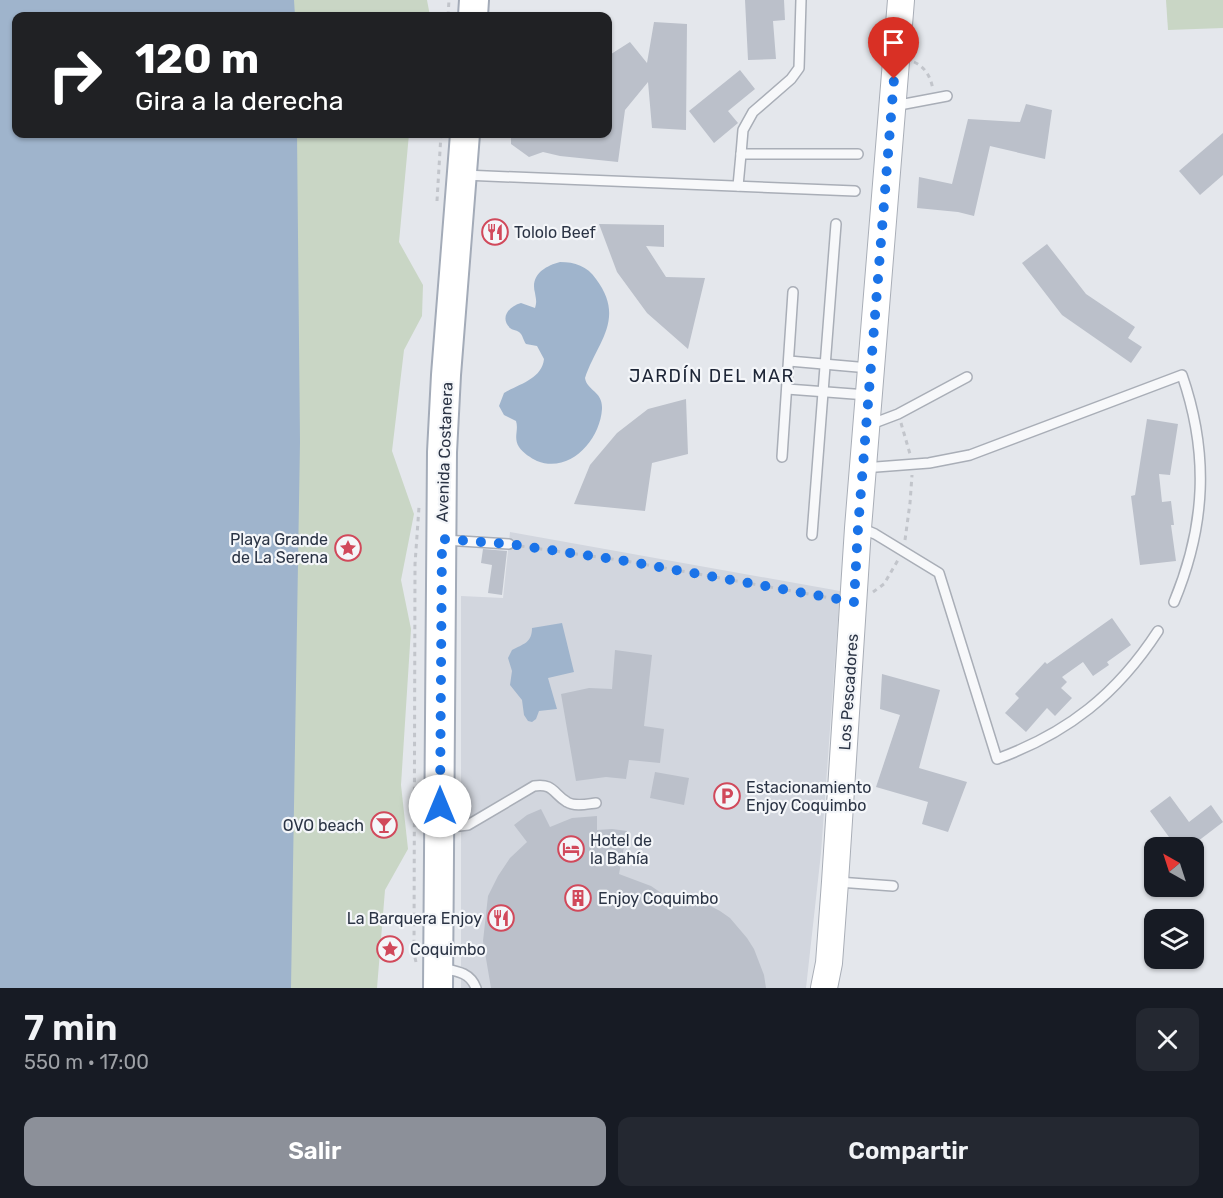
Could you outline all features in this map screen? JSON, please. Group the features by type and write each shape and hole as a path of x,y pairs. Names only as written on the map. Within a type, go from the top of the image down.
{"main road":[{"name":"Avenida Costanera","path":"438,978 442,539 446,375 465,138"}],"street":[{"name":"Los Pescadores","path":"824,988 829,963 858,528 901,0"}],"lane":[{"path":"738,186 743,130 753,112 791,79 800,68 801,0"},
{"path":"892,107 947,96"},
{"path":"741,154 858,154"},
{"path":"462,175 855,191"},
{"path":"812,535 836,224"},
{"path":"782,457 793,292"},
{"path":"789,362 871,368"},
{"path":"863,468 951,460 970,455 1182,375 1189,395 1198,438 1201,492 1193,547 1174,602"},
{"path":"867,426 898,414 967,377"},
{"path":"787,390 869,395"},
{"path":"858,528 875,534 939,573 997,759 1048,737 1096,705 1130,670 1158,631"},
{"path":"442,539 509,544"},
{"path":"440,828 468,825 534,786 543,784 554,789 568,803 576,805 596,803"},
{"path":"835,882 893,886"},
{"path":"438,978 465,974 474,981 476,988"}],"path":[{"path":"509,544 626,561 854,602 863,599 884,584 903,550 910,503 912,464 898,414"}],"shaded area":[{"path":"510,532 840,591 821,853 806,988 461,988 461,596 503,598"}],"green space":[{"path":"186,0 427,0 429,12 186,12"},
{"path":"1166,0 1223,0 1223,28 1168,30"},
{"path":"187,138 409,138 399,242 423,285 422,316 404,350 392,451 414,514 401,580 411,629 401,785 408,849 385,890 377,988 169,988"}],"water":[{"path":"0,0 294,0 295,12 12,12 12,138 297,138 300,442 291,988 0,988"},
{"path":"560,262 580,266 596,279 605,293 609,306 609,318 602,341 585,378 602,403 596,432 581,452 561,463 549,464 537,461 521,449 516,440 516,421 504,415 499,406 504,393 534,376 542,366 544,359 537,346 526,344 518,331 510,328 506,320 507,312 521,303 535,308 534,287 537,276 544,269"},
{"path":"562,623 574,672 548,678 557,709 539,711 536,719 532,722 528,721 524,715 522,700 510,685 512,671 508,658 512,650 529,640 532,628"}],"building":[{"path":"745,0 784,0 785,20 773,21 776,59 748,60"},
{"path":"654,22 687,24 686,130 652,128 648,82 625,110 618,162 543,152 529,157 511,144 511,138 612,138 612,53 630,42 647,63"},
{"path":"740,70 755,89 728,111 738,123 714,143 689,111"},
{"path":"1026,104 1052,110 1045,159 990,146 974,216 917,208 919,177 952,184 968,119 1020,122"},
{"path":"1223,133 1223,175 1200,195 1179,171"},
{"path":"599,224 664,225 664,247 646,246 666,277 705,278 688,349 647,313 617,272"},
{"path":"1047,244 1086,294 1135,327 1128,338 1142,347 1131,363 1062,315 1022,263"},
{"path":"686,399 688,454 652,463 645,511 574,504 590,465 617,433 648,409"},
{"path":"1147,419 1178,424 1170,475 1159,474 1162,502 1171,501 1174,525 1171,525 1176,561 1140,565 1131,496 1135,495"},
{"path":"483,549 507,551 502,595 488,593 492,565 481,563"},
{"path":"1112,618 1131,645 1107,662 1109,665 1093,676 1083,662 1062,677 1067,682 1061,688 1072,698 1055,716 1047,708 1026,732 1005,713 1019,698 1015,694 1045,662 1047,664"},
{"path":"615,650 652,655 644,726 664,729 660,763 629,760 626,779 606,777 576,781 561,694 589,688 612,689"},
{"path":"882,674 940,690 919,768 967,782 948,832 922,824 928,802 876,787 900,715 880,709"},
{"path":"655,772 689,778 684,805 650,798"},
{"path":"1170,796 1189,822 1211,805 1223,822 1203,837 1169,837 1150,811"},
{"name":"Enjoy Coquimbo","path":"541,809 550,827 572,818 597,816 597,830 627,831 619,874 651,886 676,903 685,895 697,899 730,918 754,949 764,975 766,988 491,988 483,941 488,896 510,858 527,842 514,825 527,815"}],"place":[{"name":"Tololo Beef","path":"495,232"},
{"name":"Playa Grande de La Serena","path":"348,548"},
{"name":"Estacionamiento Enjoy Coquimbo","path":"727,796"},
{"name":"OVO beach","path":"384,825"},
{"name":"Hotel de la Bahía","path":"571,849"},
{"name":"Enjoy Coquimbo","path":"578,898"},
{"name":"La Barquera Enjoy","path":"501,918"},
{"name":"Coquimbo","path":"390,949"}],"district":[{"name":"JARDÍN DEL MAR","path":"712,376"}],"route":[{"path":"440,806 442,539 509,544 626,561 854,602 894,79"}]}
